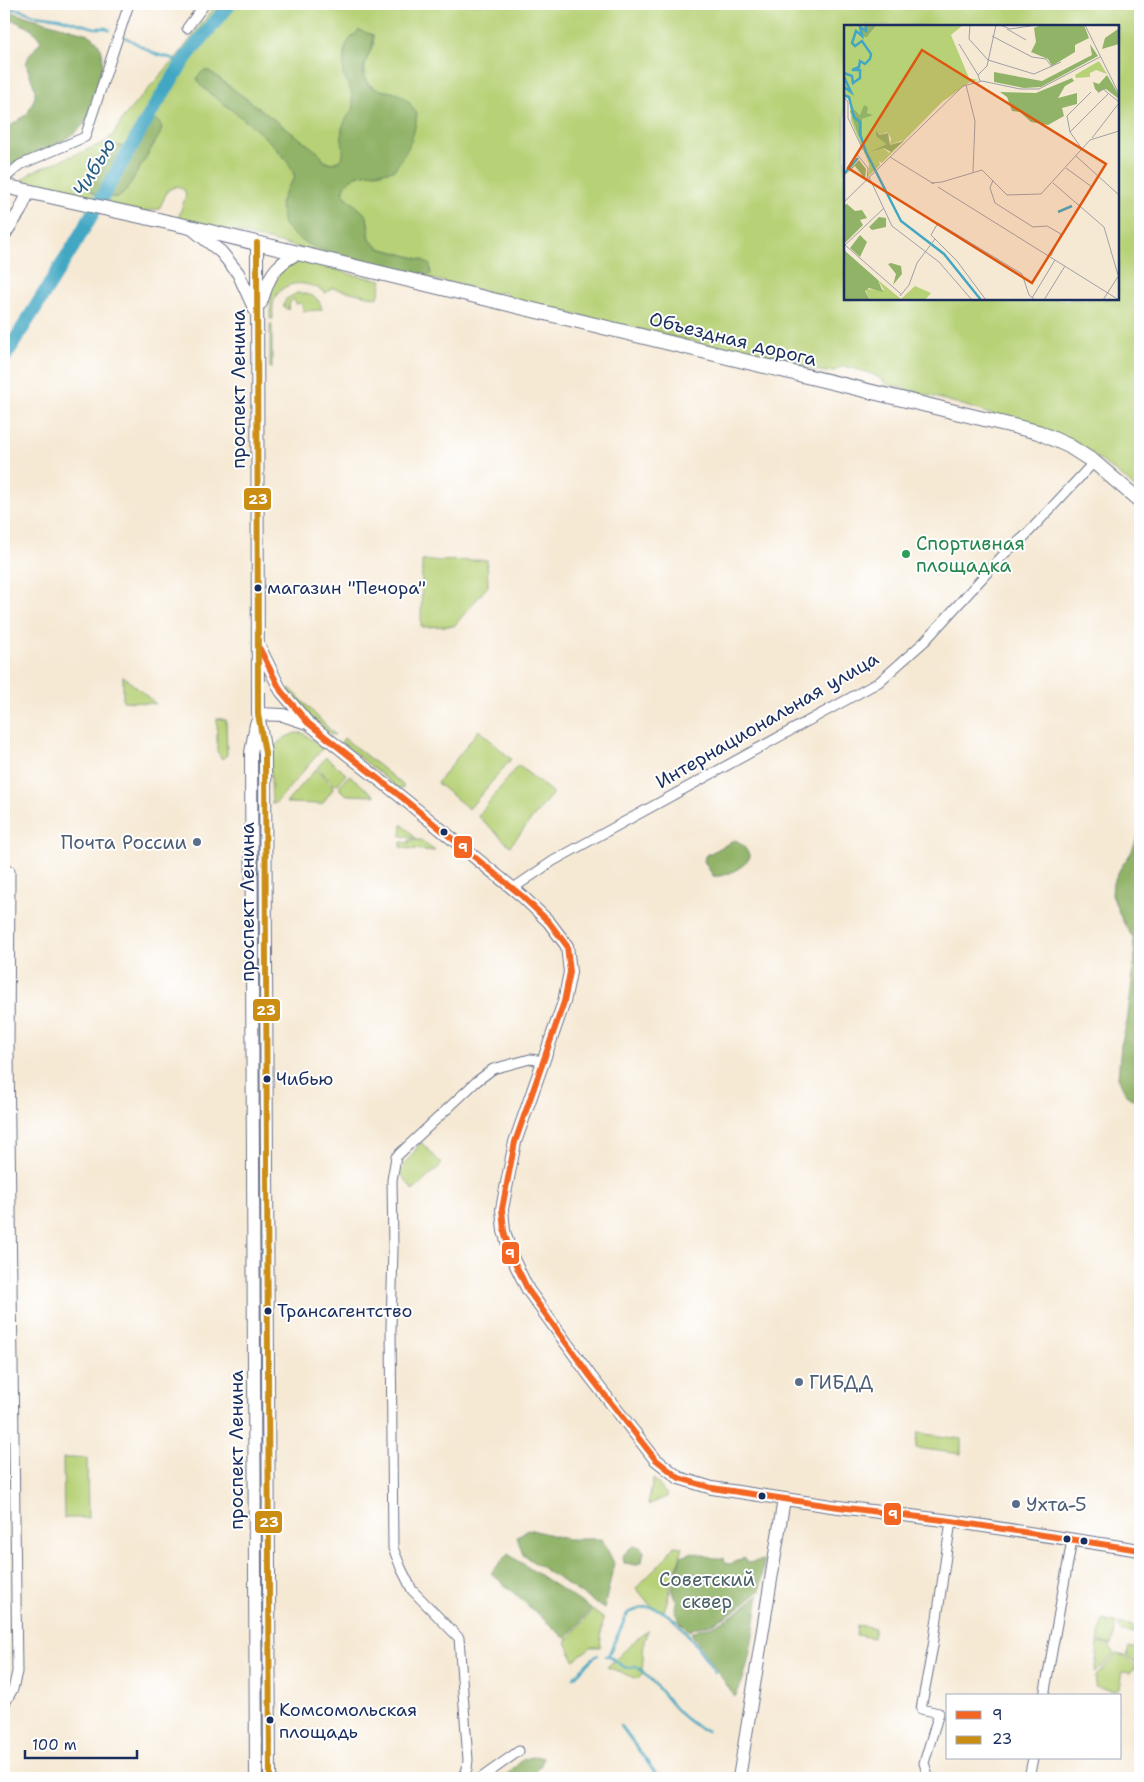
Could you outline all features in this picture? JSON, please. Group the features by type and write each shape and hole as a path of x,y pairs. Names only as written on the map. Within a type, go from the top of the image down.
{"main road":[{"name":"Объездная дорога","path":"4,186 298,253 1038,432 1068,446 1094,462 1140,501"},
{"path":"4,235 20,211 29,191"},
{"path":"190,228 221,252 238,273 257,314"},
{"name":"проспект Ленина","path":"257,244 258,714 265,754 270,1778"},
{"path":"257,314 269,278 275,268 298,253"},
{"path":"258,644 271,674 281,691 308,723 406,800 512,889 549,922 567,946 570,972 564,1002 515,1142 502,1209 504,1231 511,1255 528,1290 590,1376 655,1459 679,1478 712,1488 951,1521 1140,1550"},
{"path":"258,714 283,715 308,723"},
{"name":"проспект Ленина","path":"256,1778 251,753 258,714"},
{"path":"253,1121 267,1121"},
{"path":"739,1778 784,1499"}],"street":[{"path":"4,178 20,165 85,137 129,4"},
{"path":"188,28 205,4"},
{"name":"Интернациональная улица","path":"512,889 553,861 879,682 925,641 1004,554 1025,536 1094,462"},
{"path":"4,1705 13,1689 17,1672 7,870"},
{"path":"462,1778 467,1769 468,1760 459,1638 412,1590 393,1548 392,1180 396,1157 477,1081 493,1069 530,1059 544,1061"},
{"path":"928,1778 924,1763 940,1712 921,1709 933,1646 951,1521"},
{"path":"1044,1694 1072,1540"},
{"path":"481,1778 519,1751"},
{"path":"1029,1778 1033,1760"}],"green space":[{"path":"217,4 1140,4 1140,494 1124,478 1092,454 1033,428 963,405 887,384 872,374 861,370 843,366 834,371 825,372 512,300 504,292 495,294 180,219 179,216 186,195 184,190 177,186 168,190 159,209 142,212 22,184 23,179 32,172 106,142 126,114 180,53","holes":["374,43 367,57 364,73 368,83 381,91 393,92 382,173 356,176 347,182 343,194 367,216 370,240 379,248 423,260 294,235 287,188 295,178 291,167 259,131 209,93 209,71 318,153 325,162 332,163 339,160 345,152 343,140 345,129 348,118 354,108 352,91 343,74","149,121 126,191 119,197 111,197 99,195 88,189 116,145 132,149"]},
{"path":"4,10 88,34 99,45 103,59 101,77 94,103 86,121 80,128 62,141 10,165 4,171 4,131 28,113 35,97 35,89 26,64 29,56 41,41 32,29 4,16"},
{"path":"359,30 373,35 372,48 364,68 364,77 367,83 372,87 399,94 405,98 417,114 410,144 394,170 356,176 350,180 343,194 367,216 370,240 379,248 423,260 430,265 431,274 423,277 337,256 307,244 294,235 284,225 280,203 287,188 295,178 290,166 281,153 268,140 199,84 197,77 203,71 209,71 319,153 325,162 334,163 342,158 342,129 354,108 351,91 343,74 344,53 348,41"},
{"path":"155,119 159,121 162,128 160,134 126,191 119,197 114,197 100,195 91,191 86,183 112,147 116,145 132,149 149,121"},
{"path":"303,259 354,275 382,280 378,298 332,288 326,293 307,285 293,284 281,290 276,296 273,304 273,319 270,319 271,286 287,261"},
{"path":"297,293 306,294 317,299 322,310 303,311 303,305 301,303 296,304 294,299 290,302 288,310 283,306 286,299"},
{"path":"270,324 272,324 272,368 270,368"},
{"path":"487,560 488,586 454,626 421,627 422,561"},
{"path":"123,676 156,704 123,701"},
{"path":"289,689 335,735 330,734 307,713 287,691"},
{"path":"217,718 226,720 227,755 222,759 217,751"},
{"path":"479,730 511,759 469,809 437,783"},
{"path":"296,733 303,733 323,748 276,803 272,804 270,756 274,747 280,741"},
{"path":"344,738 403,785 403,788 399,789 341,742"},
{"path":"326,757 346,774 338,784 334,785 317,768"},
{"path":"518,765 553,793 510,846 478,816"},
{"path":"316,769 332,785 333,789 322,804 286,803"},
{"path":"349,775 375,796 347,795 340,790 340,785"},
{"path":"256,808 260,808 261,895 256,895"},
{"path":"402,824 417,839 401,836"},
{"path":"1140,830 1140,1109 1136,1102 1126,1095 1118,1078 1121,1045 1127,1022 1135,959 1133,938 1122,920 1112,895 1113,883 1131,853"},
{"path":"409,840 421,840 435,851 401,848 401,842 409,843"},
{"path":"735,840 746,849 750,857 734,871 713,876 704,861 705,856"},
{"path":"256,906 261,906 263,1103 260,1104 258,1103"},
{"path":"261,1129 263,1301 259,1301 259,1130"},
{"path":"421,1142 442,1164 413,1191 400,1172"},
{"path":"259,1310 264,1310 263,1377 259,1377"},
{"path":"918,1433 961,1439 961,1454 916,1448"},
{"path":"63,1458 87,1458 88,1518 64,1518"},
{"path":"653,1478 668,1496 648,1505"},
{"path":"528,1529 567,1539 602,1539 614,1563 604,1609 523,1555 517,1537"},
{"path":"633,1546 640,1547 644,1551 642,1562 636,1565 624,1563 623,1556"},
{"path":"674,1546 683,1547 664,1611 651,1606 636,1588 663,1561"},
{"path":"260,1551 264,1551 265,1623 260,1623"},
{"name":"Советский сквер","path":"693,1552 714,1558 724,1558 725,1563 731,1564 744,1557 747,1563 764,1560 760,1591 718,1621 689,1631 679,1621 675,1612 677,1602 672,1592 681,1556"},
{"path":"508,1554 591,1609 566,1639 491,1573"},
{"path":"759,1595 748,1661 735,1697 691,1633 714,1626 723,1621"},
{"path":"592,1610 603,1618 600,1647 591,1647 574,1660 566,1642"},
{"path":"1102,1620 1116,1623 1112,1645 1098,1642"},
{"path":"1118,1623 1133,1626 1134,1633 1121,1632"},
{"path":"857,1625 875,1628 873,1638 856,1635"},
{"path":"260,1630 265,1630 266,1725 260,1725"},
{"path":"648,1630 644,1641 642,1674 637,1679 607,1667 637,1639"},
{"path":"1098,1643 1109,1645 1115,1654 1095,1673"},
{"path":"1129,1647 1138,1649 1136,1664 1127,1656"},
{"path":"1117,1654 1125,1656 1135,1666 1134,1670 1131,1673 1122,1672 1119,1688 1115,1691 1095,1687 1096,1676"},
{"path":"535,1756 544,1758 533,1774 524,1777 504,1778 522,1760"}],"waterway":[{"name":"Чибью","path":"4,358 76,242 153,109 187,56 230,4"},
{"path":"4,8 110,30"},
{"path":"125,37 155,54 171,58 181,65"},
{"path":"626,1616 628,1613 647,1607 667,1614 686,1632 715,1672"},
{"path":"608,1656 625,1619"},
{"path":"574,1677 598,1655"},
{"path":"606,1656 627,1668 636,1666 686,1719 707,1731"},
{"path":"621,1726 659,1778"},
{"path":"531,1778 542,1776 546,1778"}],"transit line":[{"name":"23","path":"257,243 258,714 265,753 270,1778"},
{"name":"9","path":"260,649 281,691 308,723 522,896 549,922 567,946 570,972 564,1002 515,1142 502,1209 504,1231 511,1255 528,1290 590,1376 655,1459 679,1478 712,1488 831,1506 951,1521 1140,1550"}],"place":[{"name":"Спортивная площадка","path":"906,554"},
{"name":"магазин \"Печора\"","path":"258,588"},
{"name":"Почта России","path":"197,842"},
{"name":"Чибью","path":"267,1079"},
{"name":"Трансагентство","path":"268,1311"},
{"name":"ГИБДД","path":"799,1382"},
{"name":"Ухта-5","path":"1016,1504"},
{"name":"Комсомольская площадь","path":"270,1720"}]}
